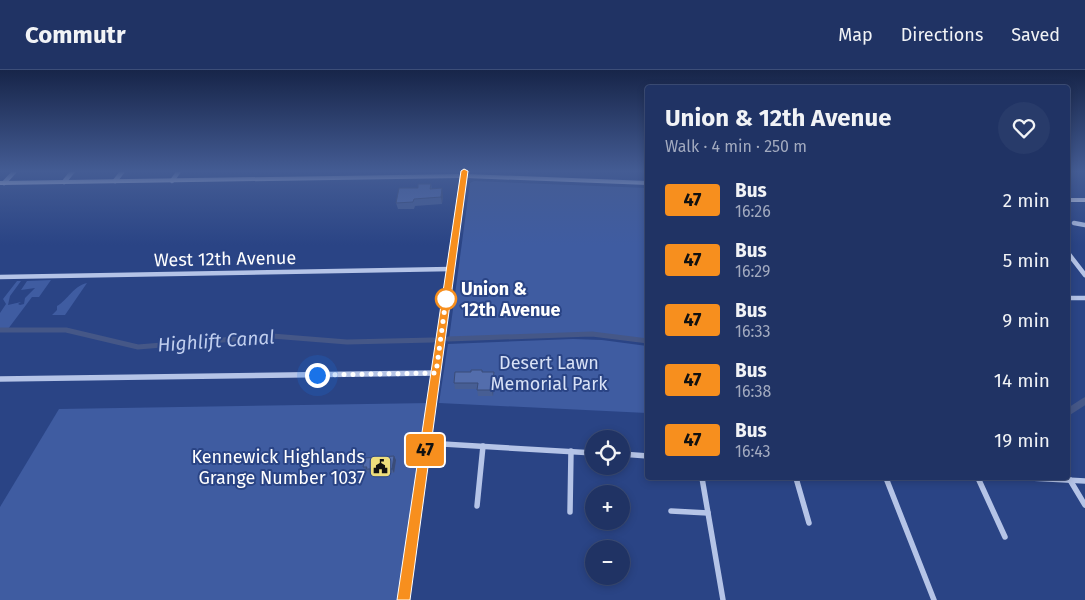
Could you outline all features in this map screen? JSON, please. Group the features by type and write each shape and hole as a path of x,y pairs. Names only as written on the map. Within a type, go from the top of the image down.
{"main road":[{"path":"403,600 461,196"},
{"path":"1070,200 1085,200"}],"street":[{"path":"1074,223 1085,225"},
{"path":"1070,256 1083,270 1085,275"},
{"name":"West 12th Avenue","path":"0,277 451,269"},
{"path":"1070,298 1085,298"},
{"path":"0,379 436,373"},
{"path":"426,443 585,452"},
{"path":"476,506 483,446"},
{"path":"570,512 571,451"},
{"path":"630,455 645,456"},
{"path":"702,480 723,600"},
{"path":"797,480 809,523"},
{"path":"887,480 934,600"},
{"path":"979,480 1005,537"},
{"path":"1070,480 1085,481"},
{"path":"1070,480 1085,505"},
{"path":"671,512 708,513"}],"green space":[{"name":"Desert Lawn Memorial Park","path":"468,196 645,196 645,341 590,335 449,339"},
{"path":"51,280 39,297 32,297 8,329 0,329 0,313 6,304 3,299 17,281 21,281 10,296 8,305 21,302 18,304 24,304 25,298 35,288 21,290 27,281"},
{"path":"87,283 65,315 52,315 57,310 57,306 74,290"},
{"name":"Desert Lawn Memorial Park","path":"573,339 602,340 645,346 645,413 439,403 448,344"},
{"path":"431,403 403,600 0,600 0,507 59,409"}],"building":[{"path":"397,196 441,196 414,199 413,202 396,203"},
{"path":"471,370 494,372 492,390 477,390 478,383 454,383 455,372 471,372"},
{"name":"Kennewick Highlands Grange Number 1037","path":"394,456 392,469 366,469 367,467 363,467 365,458"}],"waterway":[{"name":"Highlift Canal","path":"0,330 66,330 138,347 272,336 347,342 433,340"},
{"name":"Highlift Canal","path":"448,339 592,334 645,341"},
{"name":"Highlift Canal","path":"1070,411 1085,401"}],"bus line":[{"name":"47","path":"403,600 461,196"}],"place":[{"name":"Union & 12th Avenue","path":"446,299"},
{"name":"Kennewick Highlands Grange Number 1037","path":"381,467"}],"route":[{"path":"317,375 436,373 446,299"}]}
